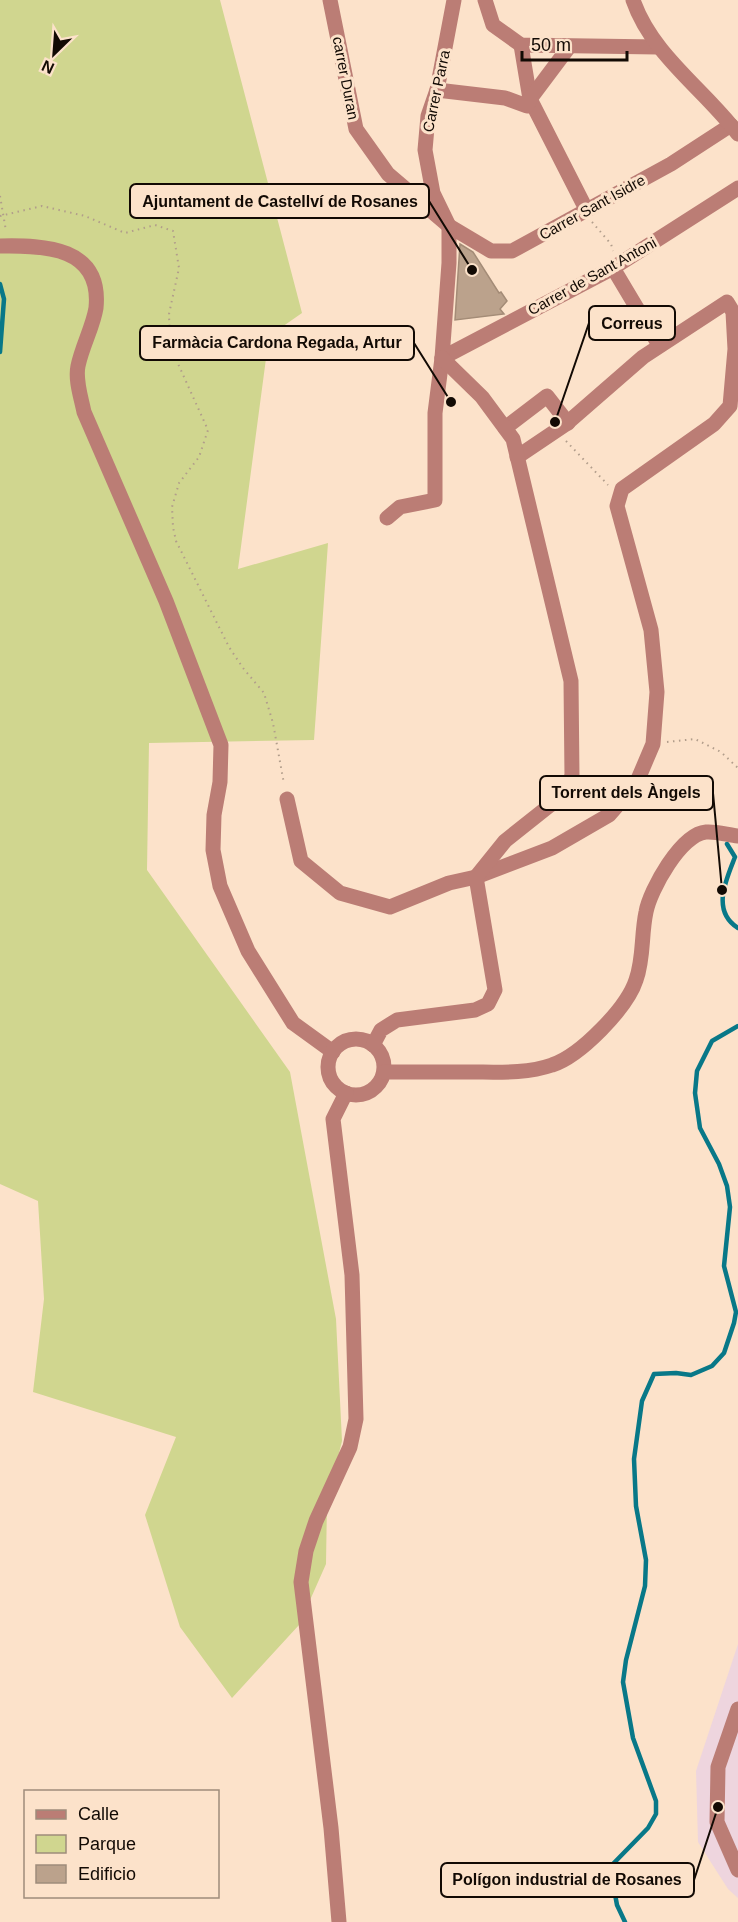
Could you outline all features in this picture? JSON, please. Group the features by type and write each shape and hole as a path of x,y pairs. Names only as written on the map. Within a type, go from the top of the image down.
{"street":[{"name":"carrer Duran","path":"330,0 356,129 388,174 449,226"},
{"name":"Carrer Parra","path":"387,518 400,507 435,500 435,413 442,358 449,263 449,226 433,193 425,150 428,116 437,90 454,0"},
{"path":"485,0 493,25 521,45 658,47"},
{"path":"633,0 658,47 735,130"},
{"path":"521,45 530,99 586,209"},
{"path":"437,90 505,98 527,106 569,47"},
{"name":"Carrer Sant Isidre","path":"449,226 491,251 512,251 735,130"},
{"name":"Carrer de Sant Antoni","path":"442,358 612,268 738,188"},
{"path":"4,246 69,253 81,260 92,273 96,291 96,310 77,367 78,387 84,412 166,601 221,745 220,782 214,815 213,850 220,886 248,951 293,1023 333,1052"},
{"path":"612,268 659,345"},
{"path":"287,799 301,861 340,893 390,907 449,883 476,877 552,848 609,815 636,784 654,744 657,692 651,630 617,506 622,489 714,424 730,406 735,349 733,309 659,345 562,427 517,456"},
{"path":"373,1045 381,1030 397,1020 475,1010 488,1004 495,990 476,877 505,841 549,806 572,777 571,681 513,440 482,397 442,358"},
{"path":"505,428 547,396 562,427"},
{"path":"384,1072 513,1072 553,1065 584,1047 627,1000 635,983 641,963 646,911 657,884 672,858 684,844 705,832 738,836"},
{"path":"351,1040 362,1040 373,1045 382,1057 384,1072 379,1084 370,1092 358,1095 346,1093 336,1086 330,1076 328,1063 333,1052 341,1044 351,1040"},
{"path":"339,1922 331,1828 301,1582 306,1551 316,1521 350,1447 356,1419 352,1275 333,1119 346,1093"},
{"path":"738,1709 718,1767 717,1822 738,1870"}],"path":[{"path":"0,196 4,246"},
{"path":"2,215 42,206 85,216 125,233 156,225 174,231 179,268 169,314 170,346 208,429 199,457 179,483 172,507 173,527 176,541 229,647 264,693 273,723 287,799"},
{"path":"586,209 589,219 611,244 616,259 612,268"},
{"path":"562,427 620,498"},
{"path":"654,744 695,739 721,752 738,768"}],"shaded area":[{"path":"738,1644 738,1898 728,1889 698,1842 696,1771"}],"green space":[{"path":"0,0 220,0 302,313 269,336 238,569 328,543 314,740 149,743 147,870 290,1072 336,1319 342,1441 327,1501 326,1564 299,1625 232,1698 180,1627 145,1515 176,1437 33,1392 44,1299 38,1201 0,1184"}],"building":[{"path":"460,244 473,252 499,293 501,292 507,301 500,309 504,314 455,320"}],"waterway":[{"path":"0,284 4,299 0,352"},
{"path":"727,844 735,857 725,885 723,904 725,913 738,928"},
{"path":"625,1922 617,1905 610,1867 648,1828 656,1814 656,1801 633,1738 623,1682 626,1660 645,1586 646,1560 636,1506 634,1459 642,1401 654,1374 691,1375 712,1366 724,1353 734,1323 736,1312 724,1266 730,1207 727,1186 719,1164 700,1128 695,1093 697,1071 712,1041 738,1026"}],"place":[{"name":"Ajuntament de Castellví de Rosanes","path":"472,270"},
{"name":"Farmàcia Cardona Regada, Artur","path":"451,402"},
{"name":"Correus","path":"555,422"},
{"name":"Torrent dels Àngels","path":"722,890"},
{"name":"Polígon industrial de Rosanes","path":"718,1807"}]}
